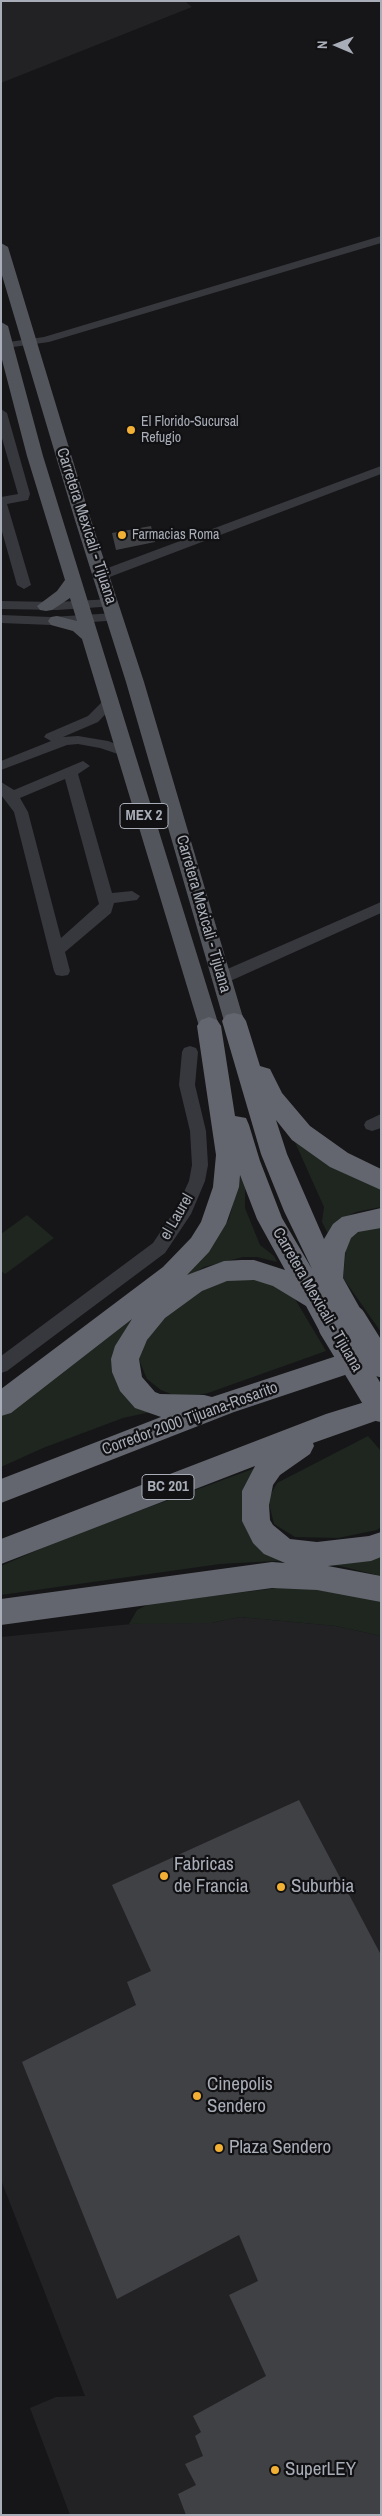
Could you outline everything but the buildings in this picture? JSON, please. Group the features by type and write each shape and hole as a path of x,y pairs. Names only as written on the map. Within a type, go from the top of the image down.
{"highway":[{"name":"Carretera Mexicali - Tijuana","path":"234,1021 274,1154 297,1210 322,1288"},
{"path":"234,1021 272,1098 287,1118 301,1133 339,1160 381,1180"},
{"name":"Carretera Mexicali - Tijuana","path":"209,1026 248,1161 270,1219 322,1288 342,1324 381,1408"},
{"path":"1,1405 172,1274 200,1244 213,1224 226,1187 229,1154 209,1026"},
{"path":"225,1404 171,1407 158,1405 141,1396 130,1383 126,1372 125,1359 136,1332 177,1294 193,1284 224,1271 254,1270 290,1283 322,1288 335,1242 342,1231 351,1224 381,1218"},
{"name":"Carretera Mexicali - Tijuana","path":"342,1324 381,1364"},
{"name":"Corredor 2000 Tijuana-Rosarito","path":"1,1491 225,1404 381,1352"},
{"name":"BC 201","path":"1,1552 336,1422 381,1408"},
{"path":"336,1422 270,1467 260,1479 256,1491 256,1521 263,1534 274,1545 287,1551 317,1555 371,1548 381,1544"},
{"path":"1,1612 272,1576 317,1577 381,1590"}],"main road":[{"name":"Carretera Mexicali - Tijuana","path":"1,248 28,343 87,534 113,610 234,1021"},
{"name":"Carretera Mexicali - Tijuana","path":"1,326 4,345 43,482 209,1026"},
{"path":"43,482 56,489 70,530 87,534"},
{"path":"46,606 64,595 74,579"},
{"path":"57,620 79,627 91,638"}],"street":[{"path":"4,345 28,343 143,311 381,239"},
{"path":"1,414 3,427 24,497 1,503 24,585"},
{"path":"1,463 14,462"},
{"path":"102,575 381,470"},
{"path":"1,605 46,606 83,612 113,610"},
{"path":"1,619 57,620 83,612"},
{"path":"1,755 93,719 110,702"},
{"path":"1,766 65,741 78,740 103,744 124,752"},
{"path":"58,949 106,909 107,899 76,769 6,791 21,812 58,949 62,971"},
{"path":"107,899 132,896"},
{"path":"222,978 381,907"},
{"name":"el Laurel","path":"1,1366 159,1248 185,1209 197,1180 200,1165 198,1131 187,1084 190,1052"}],"shaded area":[{"path":"1,1 185,1 192,7 1,83"},
{"path":"286,1122 381,1184 381,1207 356,1212 337,1221 328,1234 322,1222 324,1207"},
{"path":"240,1176 245,1188 245,1208 260,1245 274,1256 277,1262 257,1257 243,1257 204,1267 182,1281 124,1338 151,1412 123,1418 43,1448 1,1467 1,1413 200,1258 229,1219"},
{"path":"27,1215 54,1238 5,1274 1,1271 1,1234"},
{"path":"381,1224 381,1332 343,1278 346,1248 350,1237 360,1230"},
{"path":"239,1277 277,1282 295,1299 326,1351 208,1393 194,1396 176,1396 161,1390 147,1379 137,1355 157,1325 188,1297 218,1283"},
{"path":"368,1436 381,1451 381,1527 377,1530 338,1538 295,1537 274,1524 268,1499 277,1483"},
{"path":"258,1467 270,1547 381,1549 381,1576 340,1566 276,1561 220,1564 1,1595 1,1566 63,1539"},
{"path":"293,1586 381,1600 381,1636 336,1626 240,1617 211,1623 129,1624 137,1610 149,1604"},
{"path":"240,1617 336,1626 381,1636 381,2515 70,2515 30,2408 56,2397 85,2396 1,2180 1,1637 151,1622 211,1623"}],"place":[{"name":"El Florido-Sucursal Refugio","path":"131,430"},
{"name":"Farmacias Roma","path":"122,535"},
{"name":"Fabricas de Francia","path":"164,1876"},
{"name":"Suburbia","path":"281,1887"},
{"name":"Cinepolis Sendero","path":"197,2096"},
{"name":"Plaza Sendero","path":"219,2148"},
{"name":"SuperLEY","path":"275,2470"}]}
